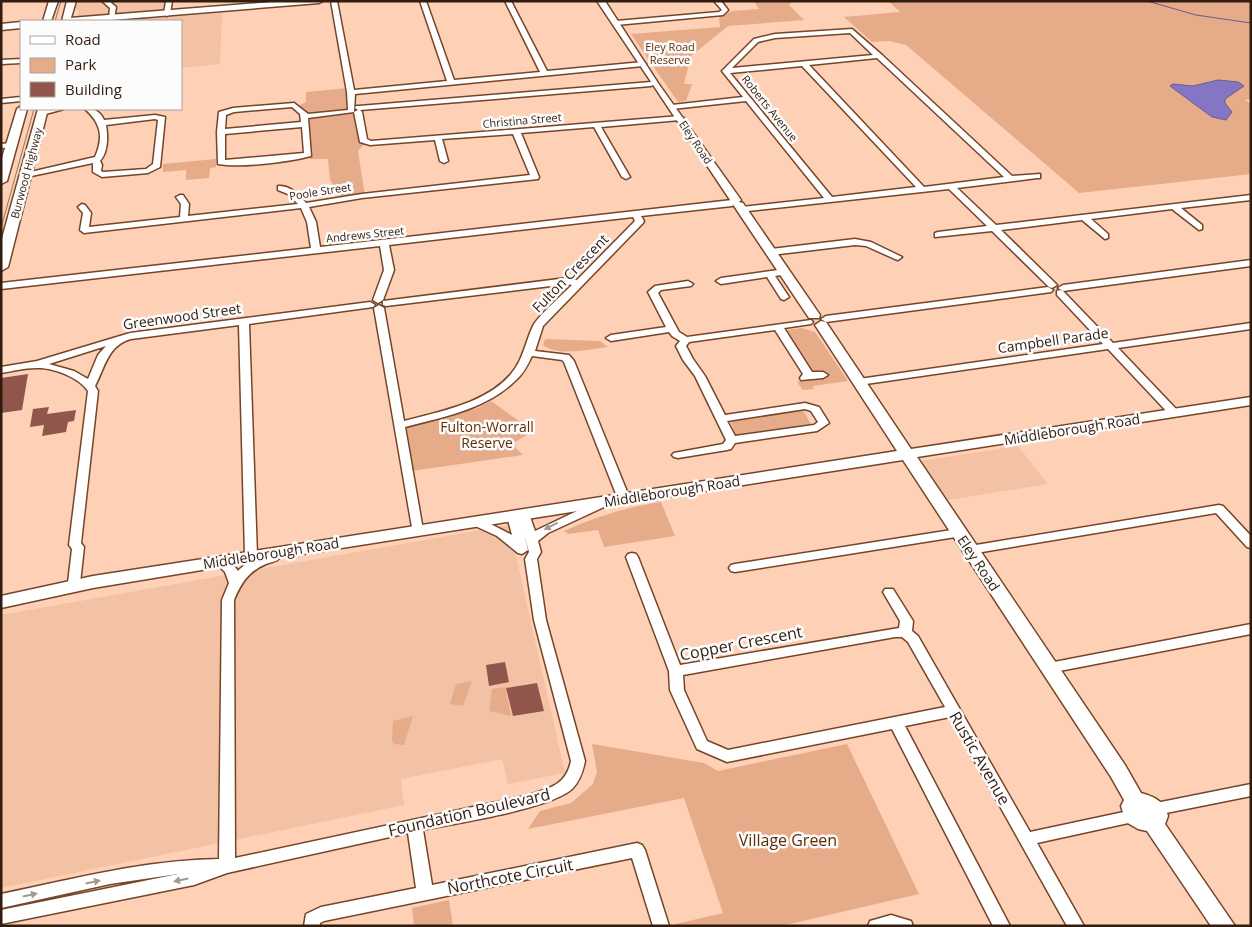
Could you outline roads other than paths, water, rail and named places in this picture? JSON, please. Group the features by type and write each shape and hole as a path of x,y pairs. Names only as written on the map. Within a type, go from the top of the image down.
{"highway":[{"path":"47,20 54,1"},
{"path":"68,20 72,1"},
{"name":"Burwood Highway","path":"1,181 7,145 22,110"},
{"name":"Burwood Highway","path":"1,267 42,111"}],"main road":[{"path":"83,20 319,1"},
{"name":"Eley Road","path":"601,1 654,83 680,118 737,205 818,320 908,454 958,533 1118,771 1135,809"},
{"path":"1,27 20,25"},
{"name":"Middleborough Road","path":"1,602 92,582 251,556 1251,402"},
{"name":"Middleborough Road","path":"1,592 92,582"},
{"path":"1135,809 1145,823 1154,816 1224,926"}],"street":[{"path":"105,1 113,7 112,18"},
{"path":"168,14 169,1"},
{"path":"334,1 355,110"},
{"path":"423,1 451,82"},
{"path":"508,1 544,74"},
{"path":"616,24 720,14 725,10 716,1"},
{"name":"Roberts Avenue","path":"829,199 725,71 756,40 775,36 852,31 880,56"},
{"path":"725,71 880,56 1010,179"},
{"path":"1,62 20,60"},
{"path":"803,63 922,189"},
{"path":"351,92 643,64"},
{"path":"221,132 355,110 654,83"},
{"path":"672,107 748,99"},
{"path":"1,101 20,100"},
{"path":"294,105 302,109 305,118 309,151 306,155 231,163 220,160 221,116 229,111 294,105"},
{"path":"26,172 95,160 99,157 102,144 102,122 100,116 91,110"},
{"name":"Christina Street","path":"355,110 363,140 366,142 680,118"},
{"path":"95,160 98,165 97,172 102,175 148,171 158,165 162,119 155,117 102,122"},
{"path":"596,125 626,177"},
{"name":"Poole Street","path":"82,207 87,213 84,230 305,206 362,196 535,177 516,131"},
{"path":"438,138 444,161"},
{"name":"Andrews Street","path":"1,286 636,215 737,205 829,199 1037,176"},
{"path":"951,186 1050,287"},
{"path":"281,188 290,191 305,206 312,221 316,251"},
{"path":"938,235 1251,197"},
{"path":"180,198 185,204 184,219"},
{"path":"1174,206 1199,227"},
{"name":"Fulton Crescent","path":"399,425 439,415 482,401 516,376 528,353 538,325 640,221 636,215"},
{"path":"1083,217 1105,236"},
{"path":"771,252 856,242 868,244 898,257"},
{"path":"384,244 389,270 378,304 417,530"},
{"path":"731,440 700,376 688,360 681,346 686,340 1050,287 1061,290 1251,263"},
{"path":"721,280 785,272"},
{"path":"769,274 784,297"},
{"name":"Greenwood Street","path":"1,370 39,364 130,336 567,281 578,283"},
{"path":"686,340 672,329 653,292 658,288 688,284"},
{"path":"1061,290 1108,346 1174,413"},
{"path":"244,321 251,556"},
{"path":"778,326 807,376 823,375"},
{"name":"Campbell Parade","path":"859,382 1251,326"},
{"path":"611,338 672,329"},
{"path":"90,385 95,377 99,360 105,352 114,344 130,336"},
{"path":"528,353 565,357 569,361 624,499"},
{"path":"39,364 71,372 83,378 90,385 93,392 75,545 78,547 74,583"},
{"path":"721,419 805,406 815,409 824,423 817,428 731,440"},
{"path":"678,455 727,447 731,440"},
{"path":"532,539 544,530 604,502"},
{"path":"970,550 1219,509 1251,544"},
{"path":"518,515 521,548 523,554 531,559"},
{"name":"Foundation Boulevard","path":"1,917 194,878 227,866 529,801 555,792 568,785 577,773 578,761 540,620 531,559 535,552 532,539 518,515"},
{"path":"477,522 501,533 521,548"},
{"path":"735,568 958,533"},
{"path":"227,866 228,600 235,582 247,568 283,551"},
{"path":"632,557 676,671"},
{"path":"220,561 230,570 235,582"},
{"name":"Rustic Avenue","path":"889,592 907,621 905,633 913,639 1076,926"},
{"path":"1049,668 1251,629"},
{"name":"Copper Crescent","path":"905,633 895,632 676,671 677,690 702,745 727,756 953,711"},
{"path":"896,722 1002,926"},
{"path":"1154,816 1251,790"},
{"path":"1026,838 1135,809"},
{"path":"415,827 425,893"},
{"name":"Northcote Circuit","path":"312,926 312,919 321,914 638,850 661,926"},
{"name":"Foundation Boulevard","path":"1,901 166,869 194,865 227,866"},
{"path":"876,926 891,922 905,926"}],"waterway":[{"path":"1147,1 1196,15 1251,23"}],"tram line":[{"path":"55,20 61,1"},
{"path":"1,228 34,110"}],"park label":[{"name":"Eley Road Reserve","path":"670,52"},
{"name":"Fulton-Worrall Reserve","path":"487,434"},
{"name":"Village Green","path":"788,840"}]}
